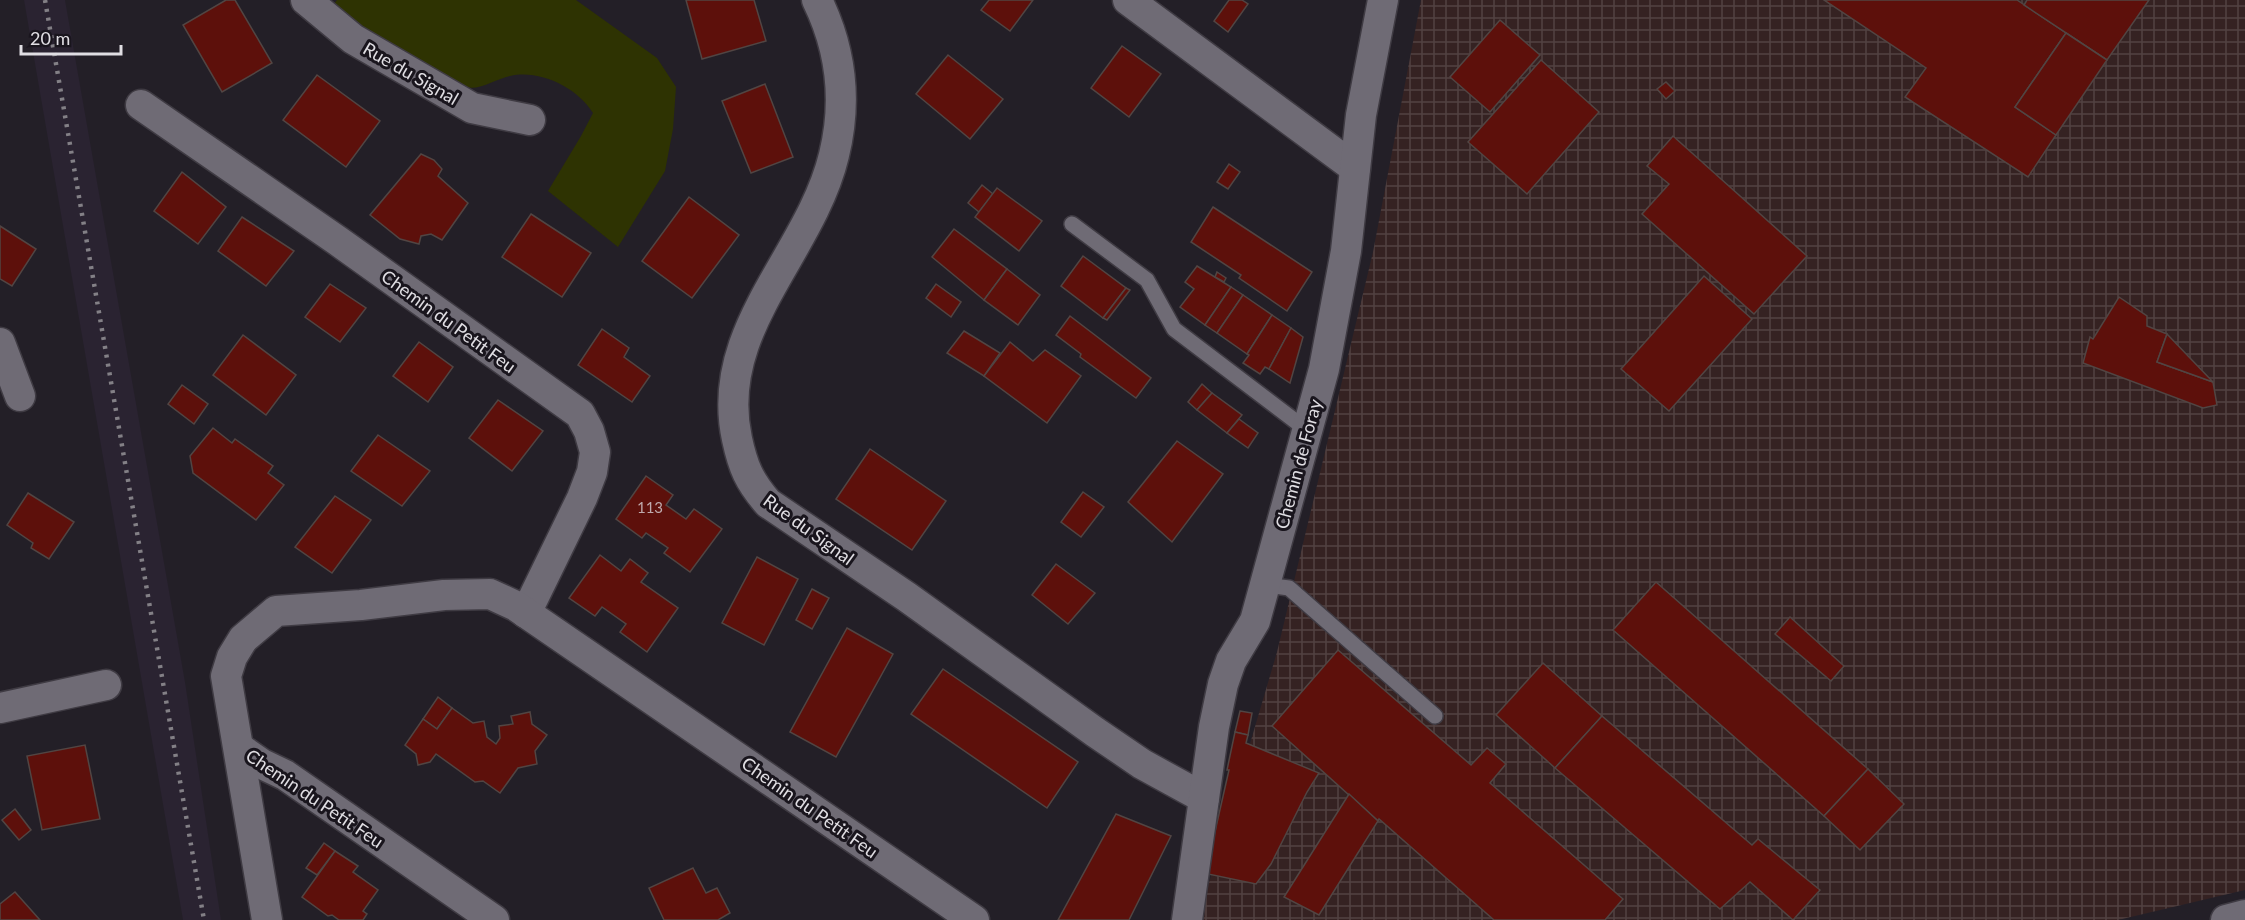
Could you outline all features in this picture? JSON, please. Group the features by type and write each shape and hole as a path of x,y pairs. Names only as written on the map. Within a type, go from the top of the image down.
{"street":[{"name":"Rue du Signal","path":"306,0 353,39 472,108 530,120"},
{"name":"Rue du Signal","path":"817,0 830,26 840,75 841,119 834,157 816,206 753,318 739,358 732,400 734,426 741,457 751,484 768,503 907,597 1095,732 1142,764 1204,798"},
{"path":"1128,0 1355,168"},
{"name":"Chemin de Foray","path":"1187,920 1223,684 1231,661 1255,621 1324,369 1346,251 1361,115 1383,0"},
{"name":"Chemin du Petit Feu","path":"141,105 338,241 580,414 589,431 595,452 592,472 582,498 526,613"},
{"path":"0,342 20,396"},
{"name":"Chemin du Petit Feu","path":"494,920 285,775 262,764 239,748 226,676 232,657 243,639 276,610 361,605 444,595 490,594 516,606 974,920"},
{"path":"0,708 106,685"},
{"path":"239,748 267,920"},
{"path":"2226,920 2245,915"}],"lane":[{"path":"1072,224 1147,280 1174,328 1307,430"},
{"path":"1266,585 1289,588 1435,716"}],"shaded area":[{"path":"24,0 65,0 185,682 221,920 183,920"},
{"path":"1421,0 2245,0 2245,890 2118,920 1198,920 1277,652 1373,252"}],"green space":[{"path":"337,0 576,0 657,58 676,87 673,129 665,171 618,247 548,191 593,113 577,95 556,82 533,75 510,76 471,88 453,83 364,27 334,4"}],"building":[{"path":"226,0 235,0 272,63 222,92 183,25"},
{"path":"686,0 754,0 766,41 702,59"},
{"path":"989,0 1033,0 1010,31 981,10"},
{"path":"1229,0 1242,0 1248,4 1228,32 1214,21"},
{"path":"1824,0 2017,0 2066,33 2015,107 2056,135 2028,177 1905,97 1926,68"},
{"path":"2027,0 2149,0 2107,60 2024,5"},
{"path":"1500,20 1540,55 1490,112 1450,77"},
{"path":"2066,33 2107,60 2056,135 2015,107"},
{"path":"1122,46 1161,74 1129,117 1091,88"},
{"path":"948,55 1003,99 970,139 916,94"},
{"path":"1541,60 1599,112 1527,194 1468,142"},
{"path":"317,75 380,121 346,167 283,120"},
{"path":"1666,82 1675,91 1666,99 1657,89"},
{"path":"765,84 793,157 751,173 722,101"},
{"path":"1673,136 1807,256 1754,314 1642,214 1669,184 1647,166"},
{"path":"421,154 434,160 442,169 438,176 468,203 442,240 431,234 421,236 419,244 400,239 370,215"},
{"path":"1229,164 1240,172 1228,189 1217,182"},
{"path":"182,172 226,207 198,244 154,211"},
{"path":"982,185 993,194 979,212 968,203"},
{"path":"997,188 1042,221 1019,251 975,217"},
{"path":"689,197 739,235 692,298 642,261"},
{"path":"1213,207 1312,272 1287,311 1239,278 1241,275 1191,242"},
{"path":"531,214 591,253 562,297 502,257"},
{"path":"242,217 294,251 266,286 218,251"},
{"path":"0,226 36,249 12,286 0,279"},
{"path":"954,229 1007,269 984,300 932,257"},
{"path":"1083,256 1126,288 1103,318 1061,286"},
{"path":"1197,266 1231,287 1205,325 1180,307 1194,289 1185,282"},
{"path":"1007,269 1040,295 1018,325 984,300"},
{"path":"1217,272 1226,278 1224,282 1215,277"},
{"path":"1704,276 1752,319 1669,411 1621,369"},
{"path":"330,284 366,308 340,342 305,317"},
{"path":"936,284 961,302 951,317 926,298"},
{"path":"1231,287 1243,295 1217,333 1205,325"},
{"path":"1126,288 1130,290 1107,320 1103,318"},
{"path":"1243,295 1272,315 1247,354 1217,333"},
{"path":"2119,297 2147,316 2147,326 2167,334 2157,362 2213,382 2217,405 2203,408 2083,363 2090,337 2093,339"},
{"path":"1272,315 1291,328 1269,369 1265,367 1260,374 1243,363"},
{"path":"1070,316 1151,378 1136,398 1080,357 1081,354 1056,335"},
{"path":"1291,328 1303,337 1290,383 1269,369"},
{"path":"602,329 629,348 624,357 650,376 632,402 578,365"},
{"path":"964,331 1000,353 984,376 947,353"},
{"path":"2167,334 2213,382 2157,362"},
{"path":"243,335 296,375 266,415 213,375"},
{"path":"419,342 453,367 428,402 393,376"},
{"path":"1010,342 1033,361 1045,350 1081,376 1047,423 984,376"},
{"path":"1202,384 1212,393 1197,410 1188,402"},
{"path":"182,385 208,404 194,424 168,404"},
{"path":"1212,393 1242,415 1227,433 1197,410"},
{"path":"498,400 543,431 512,471 469,438"},
{"path":"1239,419 1258,433 1248,448 1227,433"},
{"path":"213,428 232,443 235,439 273,466 268,473 284,485 256,520 193,473 190,456"},
{"path":"378,435 430,471 402,506 351,471"},
{"path":"1177,441 1223,474 1172,542 1128,502"},
{"path":"870,449 946,501 912,550 836,499"},
{"path":"646,476 673,495 666,505 686,519 694,509 722,529 690,572 664,553 668,548 646,533 642,538 616,519"},
{"path":"1083,492 1104,507 1081,537 1061,522"},
{"path":"28,493 74,522 49,559 31,548 33,543 7,525"},
{"path":"335,496 371,520 332,573 295,547"},
{"path":"600,555 621,571 630,559 648,573 641,582 678,608 647,652 620,632 626,624 602,607 595,616 569,598"},
{"path":"757,557 798,579 764,645 722,623"},
{"path":"1056,564 1095,593 1068,624 1032,595"},
{"path":"1656,582 1868,769 1824,816 1613,630"},
{"path":"812,589 829,598 812,629 796,620"},
{"path":"1790,617 1844,666 1831,681 1775,634"},
{"path":"847,628 893,654 836,757 790,732"},
{"path":"1338,650 1471,765 1487,748 1506,764 1490,783 1623,899 1605,920 1494,920 1272,726"},
{"path":"1543,663 1602,716 1555,768 1496,715"},
{"path":"943,669 1078,762 1047,808 911,714"},
{"path":"438,697 452,708 437,729 423,719"},
{"path":"452,708 473,723 484,721 487,737 496,744 500,738 499,726 513,724 511,716 530,712 532,724 547,735 535,751 537,764 518,768 500,793 483,781 475,782 436,754 430,762 418,765 416,754 405,745 423,719 437,729"},
{"path":"1240,711 1252,713 1248,735 1235,732"},
{"path":"1602,716 1752,845 1758,839 1820,890 1793,920 1750,882 1720,909 1555,768"},
{"path":"1235,732 1248,735 1246,743 1319,773 1271,864 1256,884 1208,874"},
{"path":"85,745 100,819 42,830 27,756"},
{"path":"1868,769 1904,804 1860,850 1824,816"},
{"path":"1349,794 1378,821 1319,915 1284,897"},
{"path":"15,809 31,830 19,840 2,820"},
{"path":"1116,814 1171,836 1129,920 1058,920"},
{"path":"324,843 335,851 317,875 306,868"},
{"path":"335,851 358,866 353,872 378,890 363,911 367,914 363,920 339,920 332,915 328,916 302,897"},
{"path":"693,868 706,893 717,888 730,913 718,920 664,920 649,888"},
{"path":"15,892 40,920 0,920 0,904"}],"railway":[{"path":"45,0 204,920"}]}
